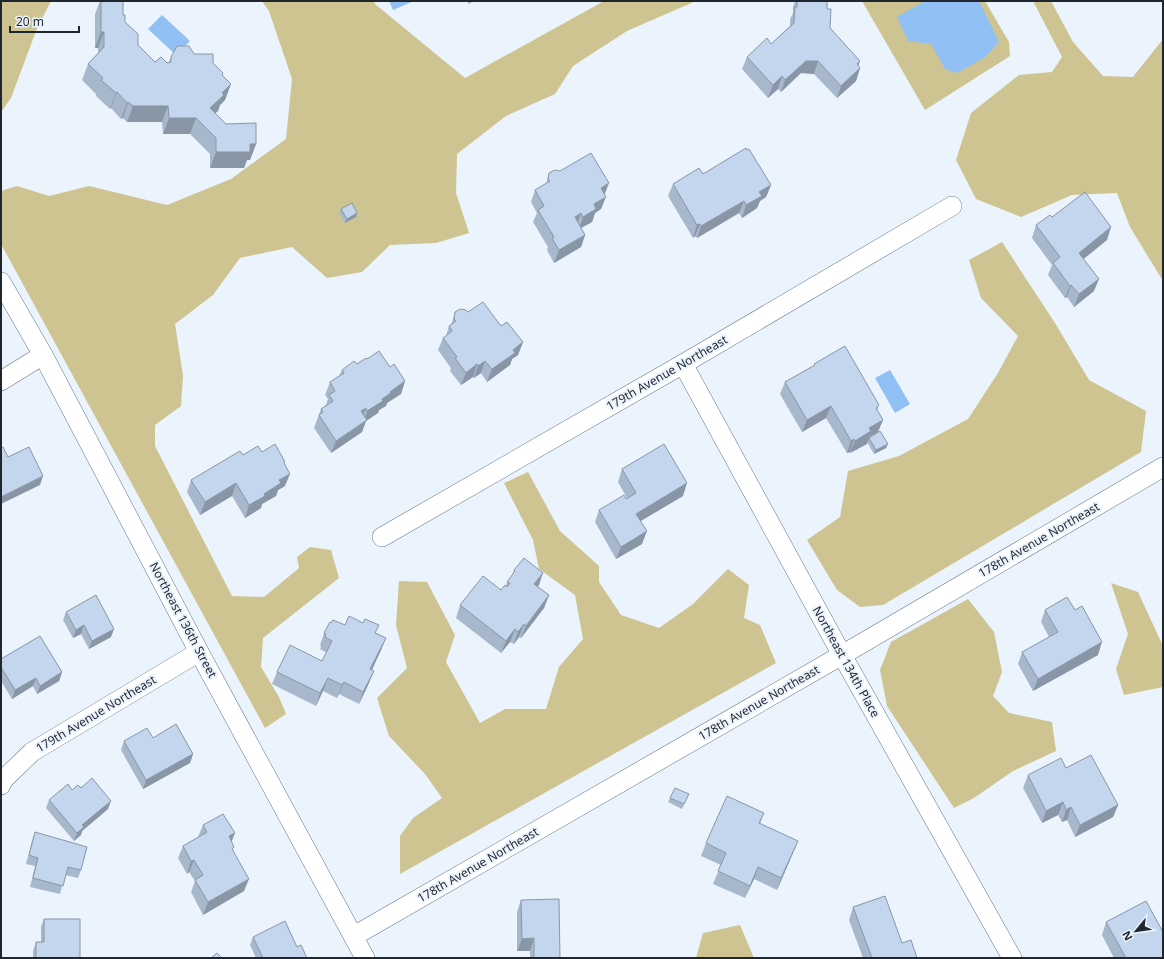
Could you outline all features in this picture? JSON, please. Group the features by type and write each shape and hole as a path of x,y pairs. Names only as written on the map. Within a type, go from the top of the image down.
{"street":[{"name":"179th Avenue Northeast","path":"382,536 683,364 952,206"},
{"name":"Northeast 136th Street","path":"1,282 43,355 199,652 365,958"},
{"path":"1,381 43,355"},
{"name":"Northeast 134th Place","path":"683,364 842,655 1012,958"},
{"name":"178th Avenue Northeast","path":"354,936 842,655 1163,467"},
{"name":"179th Avenue Northeast","path":"1,785 3,780 32,752 199,652"}],"shaded area":[{"path":"1,1 51,1 36,31 11,98 1,112"},
{"path":"262,1 374,1 375,4 465,78 604,1 696,1 627,31 573,66 555,94 506,116 457,154 456,193 469,233 436,243 390,245 362,272 327,278 292,247 240,258 213,295 175,324 183,376 181,406 155,425 155,446 232,596 264,597 299,568 297,557 310,547 331,550 339,578 263,638 261,667 279,697 286,714 265,728 1,244 1,191 17,186 49,196 89,186 167,205 231,179 286,139 292,79 269,11"},
{"path":"862,1 985,1 1009,42 1010,56 925,110"},
{"path":"1033,1 1051,1 1073,42 1103,76 1133,77 1163,39 1163,281 1130,227 1117,193 1072,195 1021,217 976,199 956,160 971,113 1019,75 1052,72 1062,57"},
{"path":"1002,242 1055,323 1089,380 1146,411 1141,452 883,605 860,607 837,590 807,540 840,517 848,471 899,456 968,419 998,373 1018,336 981,298 969,260"},
{"path":"528,472 560,531 599,566 599,582 621,615 659,628 693,604 728,569 749,585 744,618 760,625 776,663 400,874 400,836 413,818 442,798 425,774 389,736 377,698 407,668 396,625 399,581 427,582 455,635 446,662 480,723 505,709 546,709 559,667 583,639 575,595 539,569 533,540 504,483"},
{"path":"1111,583 1138,592 1163,646 1163,687 1124,695 1116,669 1128,634"},
{"path":"968,599 994,632 1002,672 993,696 1009,713 1052,722 1056,751 1013,771 974,798 954,808 887,706 880,670 891,642"},
{"path":"740,925 754,958 696,958 703,933"}],"water":[{"path":"389,1 414,1 393,10"},
{"path":"925,1 979,1 999,42 984,58 957,73 945,69 931,44 908,41 897,17"},
{"path":"162,15 190,41 176,55 148,29"},
{"path":"890,370 910,404 895,413 875,378"}],"building":[{"path":"101,1 123,1 123,15 125,15 125,22 138,34 138,45 155,62 161,57 167,63 171,62 171,57 177,46 189,46 194,54 213,54 213,63 231,84 222,93 224,95 210,108 226,124 256,123 256,144 250,144 250,152 216,152 216,138 196,118 169,118 168,106 133,106 128,102 127,103 117,92 116,93 101,80 103,78 88,64 104,47 104,32 101,32"},
{"path":"797,1 827,1 827,9 831,9 830,28 860,61 857,64 860,68 841,86 818,61 806,61 785,80 782,76 773,85 747,57 767,38 771,44 794,23"},
{"path":"746,148 747,150 749,149 771,185 759,192 762,196 746,205 744,201 701,226 700,224 697,225 673,184 699,168 703,174"},
{"path":"591,153 609,183 601,188 606,197 594,204 596,209 583,217 581,213 575,217 585,235 559,250 552,238 554,237 538,210 544,206 535,190 550,181 548,179 549,173 555,170 560,171"},
{"path":"1085,192 1111,227 1079,253 1099,279 1079,294 1071,285 1070,286 1053,263 1060,257 1036,225 1050,215 1052,217"},
{"path":"352,203 357,213 347,219 341,209"},
{"path":"483,302 501,326 507,322 523,342 513,350 515,353 492,369 485,361 478,366 477,364 466,373 455,358 457,357 443,338 452,331 449,326 456,321 454,319 455,312 460,309 468,312"},
{"path":"845,346 879,405 876,408 883,420 869,428 871,431 855,441 854,439 851,441 831,406 807,420 785,382"},
{"path":"379,351 390,367 394,364 405,381 382,399 383,401 367,411 366,408 361,411 367,420 336,441 319,415 323,412 321,409 333,401 329,395 335,391 330,382 344,373 342,370 354,361 357,364"},
{"path":"880,431 888,444 876,450 869,438"},
{"path":"275,444 290,474 279,480 281,483 264,494 265,496 249,505 236,483 205,502 191,480 240,451 243,455 258,446 262,452"},
{"path":"664,444 687,483 636,514 647,531 621,547 599,510 624,495 626,499 636,493 622,469"},
{"path":"3,447 8,457 29,447 43,476 1,497 1,448"},
{"path":"524,558 543,573 534,584 549,595 526,626 524,624 518,632 515,629 506,641 460,605 483,576 501,590 505,585 507,587 510,583 507,582 515,571 514,570"},
{"path":"96,595 114,629 92,641 84,625 76,630 66,612"},
{"path":"1067,597 1075,610 1082,606 1102,642 1038,679 1022,652 1058,632 1045,610"},
{"path":"349,616 363,623 365,619 379,625 375,633 386,638 370,669 374,671 363,692 344,682 342,685 328,678 320,693 277,672 290,645 322,661 332,641 325,637 326,634 324,633 330,622 331,623 333,620 345,625"},
{"path":"40,636 62,672 40,686 36,678 15,690 1,667 1,659"},
{"path":"176,724 193,754 146,780 124,741 147,728 153,738"},
{"path":"1091,755 1118,805 1080,825 1071,807 1066,810 1063,802 1046,811 1028,775 1061,758 1066,768"},
{"path":"92,778 111,801 82,825 84,827 77,833 49,800 68,784 72,790 78,785 81,788"},
{"path":"675,788 689,794 684,804 670,798"},
{"path":"727,796 764,813 759,823 798,841 781,878 758,867 750,886 718,871 726,853 706,843"},
{"path":"223,814 235,833 229,836 234,847 232,849 249,879 208,902 195,880 203,875 194,860 191,861 183,846 207,832 203,825"},
{"path":"35,832 87,847 81,870 68,867 63,886 33,878 38,858 29,855"},
{"path":"885,896 902,943 911,940 917,958 872,958 853,907"},
{"path":"559,899 560,958 534,958 534,938 522,939 521,900"},
{"path":"1146,901 1163,932 1163,958 1126,958 1106,922"},
{"path":"44,919 80,919 80,958 36,958 36,942 44,942"},
{"path":"285,921 297,947 301,945 307,958 263,958 253,937"},
{"path":"217,953 222,958 211,958"}]}
